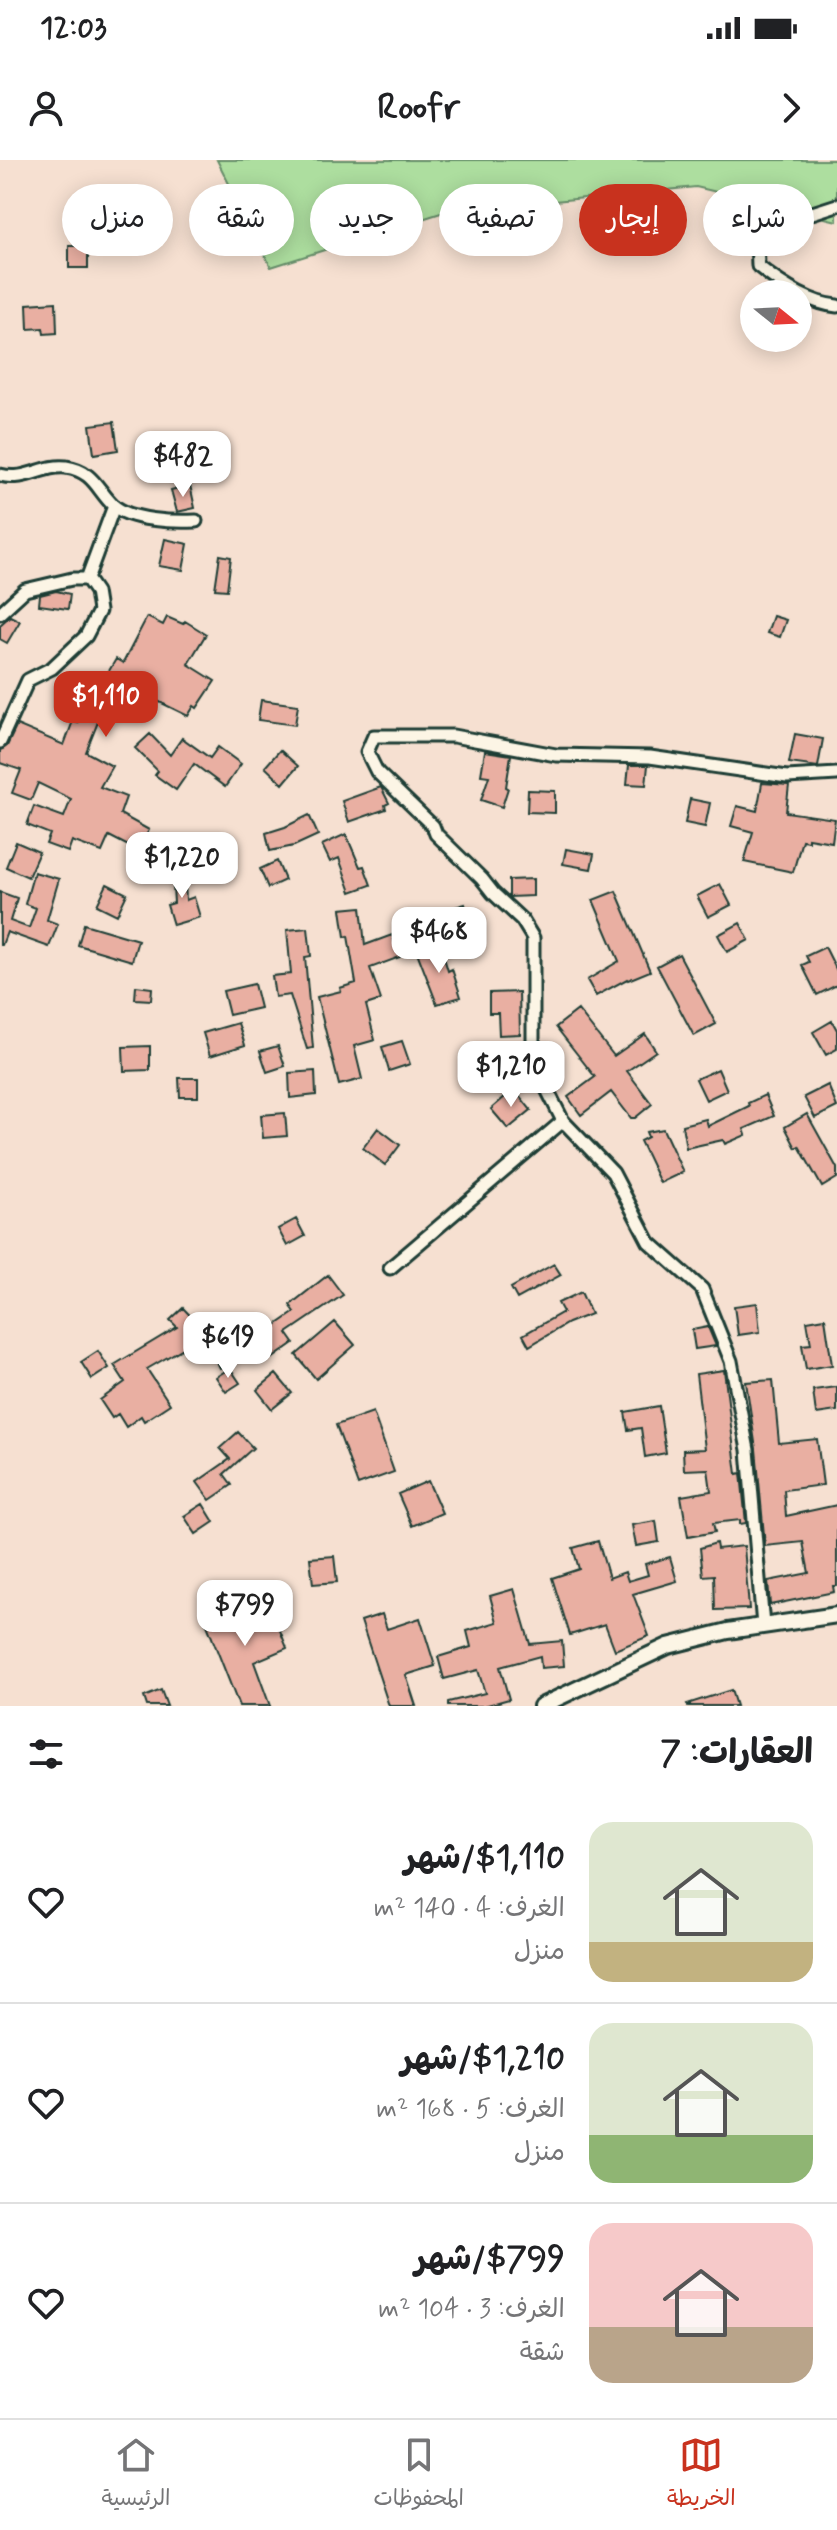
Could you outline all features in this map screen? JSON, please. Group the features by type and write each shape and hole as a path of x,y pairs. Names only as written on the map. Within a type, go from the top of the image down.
{"street":[{"path":"837,205 784,222 757,237 758,266 778,283 823,304 837,306"},
{"path":"0,475 15,478 64,467 83,473 101,487 114,506 156,521 196,521"},
{"path":"87,579 114,506"},
{"path":"0,613 25,590 72,579 87,579"},
{"path":"0,742 28,680 52,668 86,636 99,611 96,592 87,579"},
{"path":"763,1626 748,1450 731,1361 702,1289 649,1242 613,1173 563,1121 533,1062 533,938 522,920 377,772 367,752 374,736 453,736 556,755 650,757 787,777 837,774"},
{"path":"390,1268 563,1121"},
{"path":"541,1706 668,1646 728,1631 837,1615"}],"green space":[{"path":"217,160 837,160 837,221 814,215 814,184 703,184 703,189 687,188 687,184 579,184 579,199 563,200 563,184 439,184 439,214 423,219 423,184 310,184 310,255 271,267 265,256 294,256 294,184 229,184"}],"building":[{"path":"69,256 88,256 88,268 69,268"},
{"path":"56,302 57,333 44,334 43,328 28,329 27,304"},
{"path":"114,422 118,450 94,454 90,425"},
{"path":"190,485 195,508 177,512 171,490"},
{"path":"165,539 188,544 183,570 159,566"},
{"path":"220,555 231,557 227,590 215,589"},
{"path":"56,591 70,594 68,609 39,605 40,595"},
{"path":"10,616 20,621 7,643 0,639 0,625"},
{"path":"773,616 786,620 780,637 767,633"},
{"path":"147,617 163,625 167,617 183,624 185,621 206,634 188,664 215,681 188,716 131,688 107,727 98,722 86,752 112,766 100,787 126,797 120,814 149,830 138,851 109,836 102,852 72,841 68,852 46,844 50,834 27,825 34,806 64,817 71,799 38,783 31,800 12,793 21,770 0,763 0,750 7,746 17,725 64,745 73,721 78,723 116,659 123,663"},
{"path":"261,700 298,705 295,725 258,720"},
{"path":"150,734 170,755 182,738 210,758 218,747 241,764 225,787 194,764 176,790 155,775 158,771 135,748"},
{"path":"795,734 823,739 818,767 789,763"},
{"path":"280,750 298,766 283,784 265,767"},
{"path":"485,751 511,755 508,788 502,807 481,800 489,776 481,775"},
{"path":"629,765 648,765 646,785 627,784"},
{"path":"762,783 789,785 786,812 835,819 832,842 802,840 793,872 744,862 753,832 731,826 737,806 757,811"},
{"path":"381,787 389,803 385,805 386,809 349,822 342,801"},
{"path":"528,790 555,791 555,813 527,812"},
{"path":"690,799 710,803 705,827 685,823"},
{"path":"309,815 318,835 294,846 270,851 266,833"},
{"path":"346,834 371,885 351,892 339,858 330,862 322,845"},
{"path":"16,842 39,852 28,877 6,867"},
{"path":"566,849 594,854 591,869 563,864"},
{"path":"277,861 285,880 268,888 260,869"},
{"path":"184,868 186,900 194,897 200,917 173,925 167,905 174,903 172,869"},
{"path":"34,872 59,879 47,920 58,924 49,947 7,932 0,945 0,892 17,898 10,921 29,928 36,908 25,904"},
{"path":"533,879 533,896 509,897 509,880"},
{"path":"107,884 127,894 117,915 97,905"},
{"path":"720,884 731,905 708,917 697,896"},
{"path":"616,891 650,971 627,979 596,996 587,980 619,961 593,900"},
{"path":"465,904 473,929 443,938 436,913"},
{"path":"361,907 365,945 392,935 400,957 370,968 381,1000 366,1005 375,1040 354,1046 362,1079 339,1085 317,997 341,991 340,988 356,983 341,909"},
{"path":"740,923 749,940 727,952 718,935"},
{"path":"84,924 138,940 132,961 78,945"},
{"path":"308,928 311,956 305,957 313,1048 307,1049 290,995 275,997 272,976 291,974 287,930"},
{"path":"440,944 448,971 452,969 461,997 437,1004 417,952"},
{"path":"825,947 837,971 837,985 817,995 802,965 809,962 806,956"},
{"path":"679,954 716,1024 694,1036 657,966"},
{"path":"254,984 260,1008 229,1015 223,991"},
{"path":"136,986 152,988 151,1000 135,999"},
{"path":"519,992 520,1034 499,1035 498,1013 489,1013 489,993"},
{"path":"578,1010 614,1056 645,1034 656,1051 627,1071 652,1104 635,1118 631,1118 611,1092 581,1115 568,1097 595,1077 556,1027"},
{"path":"832,1021 837,1030 837,1049 826,1055 813,1032"},
{"path":"238,1023 245,1045 210,1056 203,1033"},
{"path":"402,1041 410,1064 389,1071 382,1047"},
{"path":"150,1046 150,1070 124,1071 123,1047"},
{"path":"278,1046 285,1066 267,1072 260,1051"},
{"path":"718,1069 727,1090 706,1100 696,1079"},
{"path":"315,1071 316,1095 290,1098 289,1073"},
{"path":"179,1078 198,1078 198,1097 180,1097"},
{"path":"828,1085 837,1107 815,1118 804,1097"},
{"path":"514,1089 531,1110 508,1129 491,1109"},
{"path":"765,1095 774,1116 744,1129 746,1135 725,1144 723,1140 686,1148 682,1125 706,1119 708,1126"},
{"path":"285,1113 287,1136 263,1138 261,1115"},
{"path":"807,1114 837,1168 837,1178 822,1187 785,1127"},
{"path":"378,1128 400,1145 385,1165 363,1148"},
{"path":"663,1129 683,1172 660,1183 640,1141 648,1137 646,1132"},
{"path":"296,1219 305,1236 287,1246 278,1229"},
{"path":"554,1264 561,1275 517,1299 511,1288"},
{"path":"328,1275 343,1295 287,1333 294,1343 273,1358 259,1337 295,1312 290,1305"},
{"path":"581,1292 591,1314 568,1323 529,1346 523,1335 563,1312 558,1303"},
{"path":"757,1303 760,1332 738,1335 734,1306"},
{"path":"183,1308 223,1350 229,1364 220,1368 211,1349 204,1356 192,1343 147,1369 170,1404 144,1421 141,1416 126,1427 118,1414 112,1418 100,1400 125,1382 114,1365 177,1327 170,1320"},
{"path":"825,1318 832,1365 806,1369 802,1345 811,1344 807,1321"},
{"path":"335,1322 355,1345 316,1379 296,1355"},
{"path":"708,1327 716,1346 695,1349 692,1330"},
{"path":"98,1351 109,1368 92,1379 81,1362"},
{"path":"230,1368 240,1383 226,1392 216,1377"},
{"path":"724,1370 746,1523 740,1524 740,1520 713,1523 715,1532 688,1537 681,1496 711,1491 708,1469 684,1470 683,1450 705,1449 696,1374"},
{"path":"276,1374 292,1393 272,1409 257,1390"},
{"path":"773,1380 779,1443 817,1439 823,1485 784,1490 786,1516 837,1505 837,1586 833,1586 834,1592 770,1605 768,1581 809,1573 803,1542 765,1546 746,1382"},
{"path":"837,1387 837,1411 816,1414 813,1390"},
{"path":"659,1406 666,1453 645,1457 641,1428 628,1430 625,1412"},
{"path":"373,1412 394,1472 358,1485 336,1425"},
{"path":"238,1432 253,1448 224,1474 232,1485 210,1500 197,1482 230,1459 220,1448"},
{"path":"428,1481 442,1513 412,1526 398,1494"},
{"path":"203,1504 214,1522 196,1534 184,1516"},
{"path":"656,1521 659,1542 636,1546 632,1525"},
{"path":"598,1541 609,1578 625,1572 628,1581 648,1575 645,1564 670,1557 677,1581 633,1594 649,1636 615,1650 605,1624 570,1635 552,1578 579,1569 573,1548"},
{"path":"716,1543 717,1549 744,1546 749,1609 715,1610 714,1575 703,1576 700,1548"},
{"path":"334,1556 337,1582 313,1584 310,1558"},
{"path":"514,1589 530,1644 562,1641 564,1666 541,1668 540,1656 500,1667 509,1699 484,1706 448,1706 448,1702 485,1693 478,1670 444,1679 438,1657 471,1647 467,1631 497,1622 490,1596"},
{"path":"231,1601 237,1616 269,1603 287,1648 254,1662 270,1706 239,1706 202,1612"},
{"path":"382,1614 387,1629 420,1618 435,1666 406,1675 416,1706 389,1706 361,1621"},
{"path":"161,1690 167,1706 147,1706 144,1697"},
{"path":"731,1690 736,1706 687,1704"}]}
